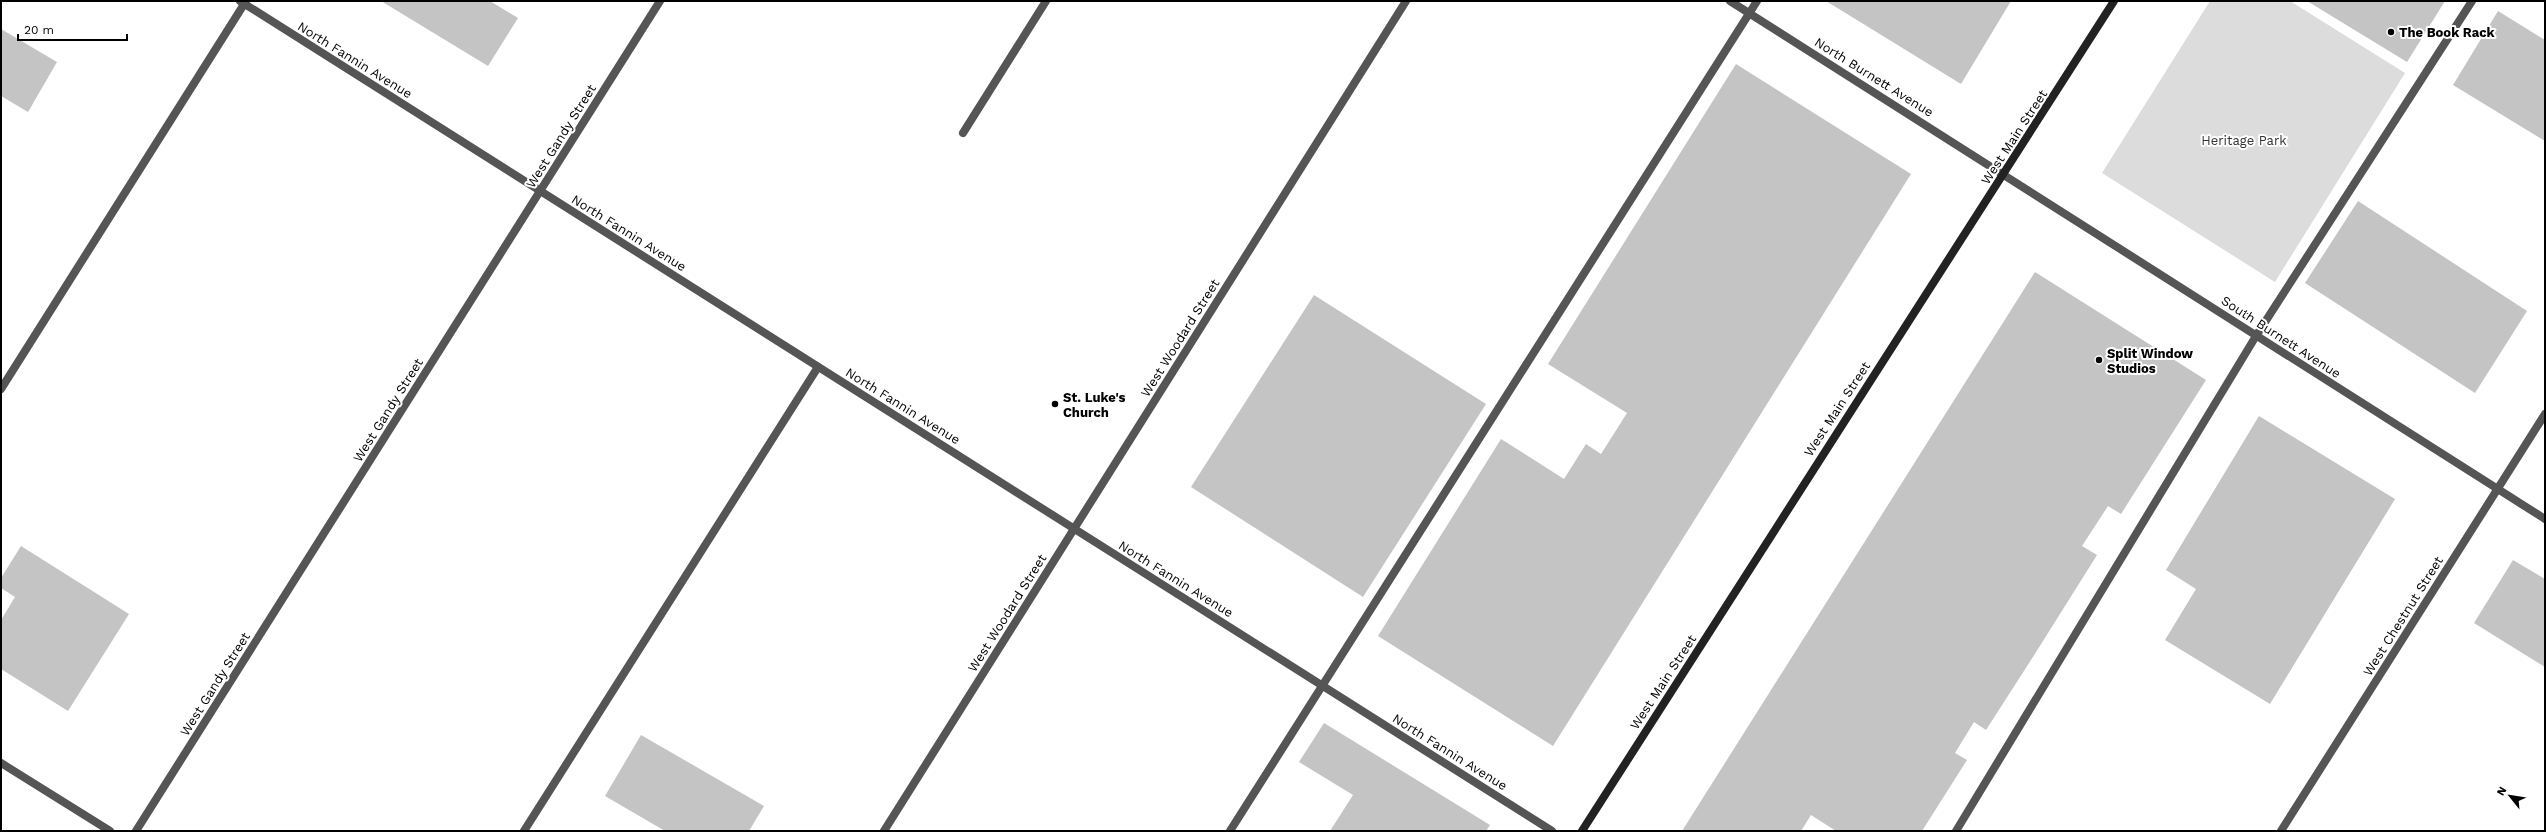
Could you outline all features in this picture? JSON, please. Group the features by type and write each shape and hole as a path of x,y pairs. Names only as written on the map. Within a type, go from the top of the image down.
{"main road":[{"name":"West Main Street","path":"1582,831 1966,230 2005,175 2114,1"}],"street":[{"name":"West Gandy Street","path":"136,831 660,1"},
{"path":"963,133 1046,1"},
{"name":"West Woodard Street","path":"884,831 1406,1"},
{"name":"North Burnett Avenue","path":"1730,1 2005,175"},
{"path":"1230,831 1757,1"},
{"path":"1956,831 2256,336 2472,1"},
{"name":"North Fannin Avenue","path":"243,2 1552,831"},
{"path":"1,389 243,2"},
{"name":"South Burnett Avenue","path":"2005,175 2545,519"},
{"path":"524,831 818,367"},
{"name":"West Chestnut Street","path":"2281,831 2545,414"},
{"path":"1,763 110,831"}],"green space":[{"name":"Heritage Park","path":"2210,1 2290,1 2405,73 2275,282 2102,173"}],"building":[{"path":"381,1 490,1 518,18 488,66"},
{"path":"1826,1 2011,1 1961,84"},
{"name":"The Book Rack","path":"2307,1 2445,1 2407,62"},
{"path":"2498,11 2545,40 2545,141 2453,85"},
{"path":"1,29 57,62 28,112 1,96"},
{"path":"1736,64 1911,174 1553,746 1378,636 1501,439 1564,479 1586,444 1601,454 1627,413 1548,364"},
{"path":"2358,201 2527,311 2475,393 2305,283"},
{"path":"2035,272 2206,380 2121,514 2108,506 2082,546 2097,555 2031,660 1986,730 1974,722 1955,753 1967,760 1922,831 1836,831 1811,815 1801,831 1682,831"},
{"path":"1314,295 1486,404 1363,597 1191,487"},
{"path":"2259,416 2395,499 2270,704 2165,640 2196,589 2166,570"},
{"path":"21,546 129,614 68,711 1,669 1,620 15,597 1,588 1,578"},
{"path":"2513,560 2545,579 2545,667 2474,623"},
{"path":"1324,723 1490,825 1486,831 1330,831 1353,795 1299,762"},
{"path":"641,735 764,806 749,831 665,831 605,796"}],"place":[{"name":"The Book Rack","path":"2391,32"},
{"name":"Split Window Studios","path":"2099,360"},
{"name":"St. Luke's Church","path":"1055,404"}]}
